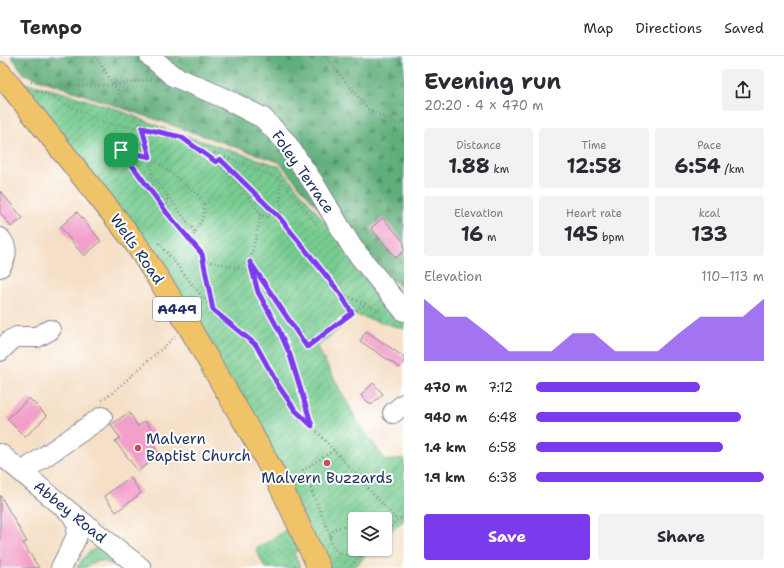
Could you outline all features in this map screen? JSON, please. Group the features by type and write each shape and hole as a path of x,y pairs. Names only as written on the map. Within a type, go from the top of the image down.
{"highway":[{"name":"Wells Road","path":"0,73 134,241 188,325 281,487 319,568"}],"street":[{"name":"Foley Terrace","path":"150,56 173,76 263,118 285,141 315,185 352,247 404,311"},
{"path":"0,238 6,247 6,253 5,260 0,267"},
{"path":"0,351 11,340 17,337 41,336 50,330"},
{"path":"22,477 102,417"},
{"name":"Abbey Road","path":"0,454 22,477 72,514 140,568"},
{"path":"61,568 76,538 78,526 72,514"}],"path":[{"path":"95,56 142,128 150,157 153,194"},
{"path":"325,56 368,109 404,127"},
{"path":"25,82 64,86 114,85 173,76"},
{"path":"35,89 105,122 142,128 181,137 216,162 242,188 261,214 267,217 274,211"},
{"path":"118,146 167,213 202,254 213,310"},
{"path":"121,150 150,157 198,194 204,204 204,215 192,241"},
{"path":"280,218 280,179 213,152 274,211 340,293 352,313"},
{"path":"216,162 220,159"},
{"path":"151,172 195,232"},
{"path":"167,195 167,213"},
{"path":"204,204 211,201"},
{"path":"261,214 250,262 252,271 258,292 279,330 290,355 312,426"},
{"path":"156,240 213,310 256,345 278,385 295,410 312,426 397,520"},
{"path":"203,260 252,271"},
{"path":"250,262 307,347 366,304"},
{"path":"340,293 383,312"},
{"path":"346,311 350,309"},
{"path":"112,393 188,325"},
{"path":"334,450 303,470 331,537 331,546 338,553 348,554"},
{"path":"392,525 397,520 404,517"},
{"path":"331,537 333,532 340,527 348,527"},
{"path":"348,568 360,556"}],"green space":[{"path":"11,56 404,56 404,290 343,237 279,162 24,74"},
{"path":"21,82 116,109 173,132 279,166 404,318 404,329 356,315 317,347 359,424 386,461 404,458 404,520 392,530 392,512 348,512 348,556 365,556 354,568 328,568 298,506"},
{"path":"289,528 299,550 294,553 301,568 265,568 256,549"},
{"path":"98,548 102,549 124,568 99,561 84,568 77,568 88,553"}],"building":[{"path":"0,191 23,218 11,227 0,213"},
{"path":"77,212 101,241 84,256 60,227"},
{"path":"383,218 404,242 404,251 396,258 371,228"},
{"path":"366,331 404,357 404,361 400,368 360,341"},
{"path":"373,383 383,394 371,405 361,395"},
{"path":"29,398 47,416 25,437 7,419"},
{"name":"Malvern Baptist Church","path":"129,412 138,426 145,421 154,433 148,438 160,455 138,471 115,441 120,438 111,425"},
{"path":"130,477 141,493 116,512 104,496"},
{"path":"0,495 27,542 23,543 39,568 0,568"}],"place":[{"name":"Malvern Baptist Church","path":"138,448"},
{"name":"Malvern Buzzards","path":"327,463"}],"route":[{"path":"142,128 181,137 216,162 220,159 274,211 340,293 352,313 307,347 250,262 258,292 279,330 290,355 312,426 295,410 278,385 256,345 213,310 202,254 167,213 121,150 150,157 142,128"}]}
